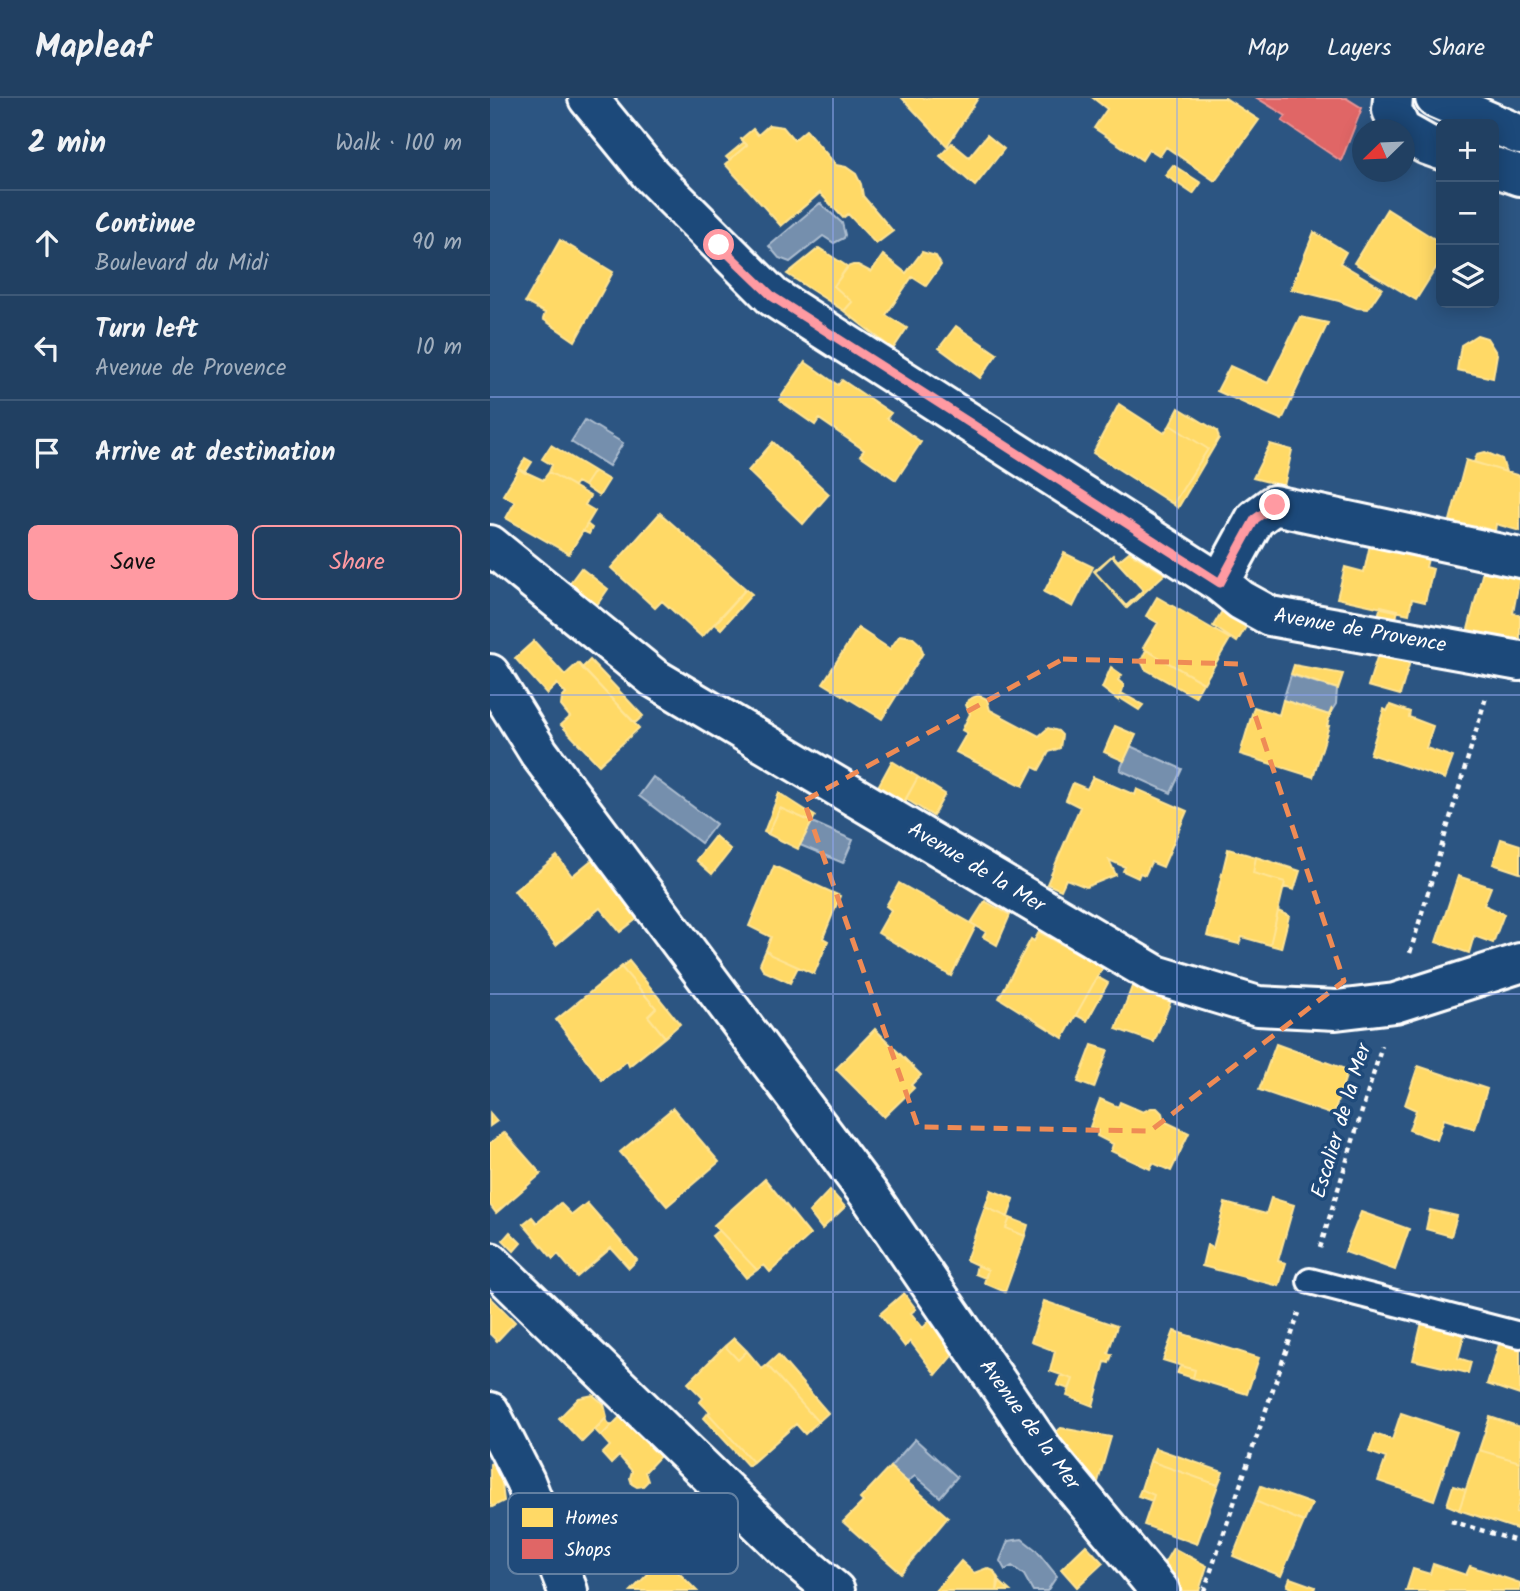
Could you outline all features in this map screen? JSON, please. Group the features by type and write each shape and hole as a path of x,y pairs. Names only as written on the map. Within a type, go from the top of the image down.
{"street":[{"name":"Avenue de Provence","path":"588,98 651,175 773,297 1220,583 1241,600 1270,616 1509,658"},
{"path":"1393,98 1392,110 1397,119"},
{"path":"1435,98 1515,130"},
{"path":"1415,138 1436,148"},
{"path":"1499,169 1520,176"},
{"path":"1220,583 1255,519 1275,505 1520,558"},
{"name":"Avenue de la Mer","path":"490,545 654,678 1156,975 1258,1006 1336,1010 1395,1003 1520,963"},
{"name":"Avenue de la Mer","path":"490,674 539,753 870,1196 1044,1451 1160,1591"},
{"path":"490,1262 728,1493"},
{"path":"490,1412 531,1493"},
{"path":"738,1503 791,1554 835,1591"},
{"path":"562,1574 568,1591"}],"lane":[{"path":"1310,1281 1520,1335"}],"path":[{"name":"Escalier de la Mer","path":"1204,1591 1310,1281 1395,1003 1509,658"},
{"path":"1451,1521 1520,1542"}],"highlighted area":[{"path":"1063,659 1238,664 1344,981 1150,1131 918,1127 804,801"}],"water":[{"path":"820,203 842,223 844,238 834,243 823,236 790,262 779,258 769,246"},
{"path":"585,420 623,443 609,466 571,442"},
{"path":"1291,675 1337,689 1336,704 1329,715 1283,700"},
{"path":"1130,746 1182,769 1171,793 1120,770"},
{"path":"653,777 716,824 701,843 639,796"},
{"path":"812,822 853,840 843,863 800,845"},
{"path":"915,1439 957,1477 940,1497 915,1476 907,1482 890,1467"},
{"path":"1022,1539 1036,1550 1057,1576 1047,1591 1033,1591 1024,1575 1012,1566 1005,1570 1000,1561 1008,1541"}],"building: Homes":[{"path":"902,98 978,98 947,146"},
{"path":"1093,98 1225,98 1259,120 1215,181 1166,147 1160,156 1149,149 1142,160 1094,128 1107,109"},
{"path":"769,125 783,127 794,140 806,130 836,165 846,167 856,174 863,196 893,231 876,244 848,214 843,218 820,193 781,226 725,164 747,145 741,139 753,129 758,135"},
{"path":"987,135 1004,149 975,186 940,156 952,143 969,157"},
{"path":"744,142 747,145 729,160 726,157"},
{"path":"1173,165 1201,183 1193,194 1165,175"},
{"path":"1387,209 1436,240 1436,268 1416,300 1354,263"},
{"path":"1314,232 1346,252 1340,263 1382,288 1368,309 1291,289"},
{"path":"560,240 613,272 575,341 543,319 545,313 525,302"},
{"path":"819,248 848,267 834,286 852,302 844,311 787,274"},
{"path":"922,252 936,256 941,265 926,286 912,277 886,315 907,328 893,349 844,311 852,302 834,286 847,267 858,265 871,272 883,255 906,273"},
{"path":"1300,317 1328,323 1282,420 1217,391 1230,366 1268,383"},
{"path":"956,326 997,354 980,378 939,348"},
{"path":"1477,335 1487,338 1497,354 1493,378 1457,370 1461,345"},
{"path":"805,362 838,385 842,380 891,413 887,418 921,442 896,480 860,455 864,450 819,419 815,425 779,400"},
{"path":"1119,404 1164,433 1170,425 1208,449 1173,504 1093,453"},
{"path":"1179,408 1217,431 1219,438 1178,508 1173,504 1208,449 1170,425"},
{"path":"773,442 829,494 803,524 748,471"},
{"path":"1270,444 1292,450 1284,486 1253,478"},
{"path":"551,445 594,471 584,486 577,482 574,486 549,472 552,465 542,459"},
{"path":"1485,452 1502,459 1506,472 1474,462 1477,454"},
{"path":"525,458 532,462 525,473 519,469"},
{"path":"1466,460 1520,476 1520,531 1496,524 1495,531 1477,526 1475,534 1448,528"},
{"path":"519,469 543,480 549,472 590,496 585,505 595,511 569,554 506,518 515,502 503,495"},
{"path":"594,471 609,480 599,496 584,486"},
{"path":"660,513 746,589 702,637 662,601 655,608 611,568"},
{"path":"587,524 592,528 589,534 583,531"},
{"path":"1371,540 1401,547 1399,552 1428,559 1426,567 1433,569 1425,602 1412,599 1409,614 1337,598 1345,567 1364,572"},
{"path":"1135,546 1171,568 1165,574 1129,552"},
{"path":"1129,552 1165,574 1127,608 1094,571 1113,555 1118,561","holes":["1112,556 1143,590 1126,606 1095,572"]},
{"path":"1064,553 1093,567 1073,607 1044,592"},
{"path":"1484,567 1520,576 1513,613 1520,615 1520,647 1466,637"},
{"path":"581,568 608,589 594,609 566,588"},
{"path":"746,589 752,594 721,629 715,624"},
{"path":"1157,597 1230,639 1204,683 1143,648 1158,623 1146,616"},
{"path":"1227,603 1251,618 1237,642 1213,626"},
{"path":"1381,606 1398,610 1395,623 1377,619"},
{"path":"858,628 890,649 900,635 912,637 920,644 923,653 882,719 823,683"},
{"path":"534,641 565,675 578,663 639,728 599,765 561,725 570,717 561,706 562,698 566,694 557,684 547,694 515,658"},
{"path":"1146,650 1203,683 1195,697 1145,669 1141,661"},
{"path":"1379,651 1411,658 1400,695 1368,686"},
{"path":"590,660 643,716 635,723 582,668"},
{"path":"1294,665 1343,674 1338,689 1291,674"},
{"path":"1111,667 1122,675 1118,680 1124,685 1119,701 1102,688"},
{"path":"1121,693 1143,705 1139,710 1120,698"},
{"path":"978,695 987,699 990,710 1039,736 1048,728 1062,735 1060,748 1049,752 1039,770 1033,767 1023,786 956,752 967,733 962,730 970,714 966,705 968,700"},
{"path":"1283,700 1329,715 1332,708 1313,777 1240,754 1254,707 1279,715"},
{"path":"1390,705 1410,712 1409,717 1433,726 1426,748 1453,757 1445,779 1370,754 1384,709 1387,711"},
{"path":"1115,726 1136,735 1124,761 1104,752"},
{"path":"892,761 918,777 901,807 875,792"},
{"path":"918,777 945,794 933,816 906,799"},
{"path":"1093,777 1135,795 1137,789 1187,811 1163,867 1151,862 1145,875 1140,873 1138,878 1123,871 1125,867 1109,860 1116,875 1086,887 1066,879 1061,890 1047,884 1080,807 1066,800 1073,783 1087,789"},
{"path":"779,793 815,816 812,822 780,808 768,834 764,832"},
{"path":"780,808 812,822 798,849 768,834"},
{"path":"715,836 731,850 712,874 696,860"},
{"path":"1501,839 1520,845 1520,873 1493,864"},
{"path":"1228,849 1256,857 1253,873 1285,882 1270,945 1242,937 1239,944 1207,936"},
{"path":"557,856 572,876 594,858 602,870 617,874 648,910 620,932 600,908 556,945 514,891"},
{"path":"1256,857 1300,871 1294,890 1284,887 1285,882 1253,873"},
{"path":"774,866 840,896 823,938 828,941 814,974 771,955 766,950 771,937 749,926"},
{"path":"1458,876 1491,887 1484,905 1504,914 1493,943 1474,936 1469,953 1436,942"},
{"path":"899,883 976,926 951,976 878,933 891,910 886,906"},
{"path":"985,901 1010,915 997,945 983,937 986,932 971,923"},
{"path":"1278,911 1289,916 1281,948 1270,945"},
{"path":"1039,932 1103,967 1063,1038 999,998 1031,939 1034,941"},
{"path":"766,950 798,967 790,983 764,971 760,964"},
{"path":"629,961 680,1024 665,1037 648,1016 656,1008 621,967"},
{"path":"621,967 656,1008 648,1016 665,1037 629,1066 627,1061 602,1080 556,1020"},
{"path":"1097,977 1108,983 1087,1021 1076,1015"},
{"path":"1133,984 1173,996 1154,1042 1116,1029"},
{"path":"875,1029 921,1075 911,1085 914,1088 884,1117 836,1069"},
{"path":"1276,1044 1348,1070 1333,1115 1259,1090"},
{"path":"1092,1045 1108,1050 1094,1088 1078,1082"},
{"path":"1418,1066 1487,1089 1475,1129 1444,1119 1437,1140 1409,1130 1416,1110 1405,1105"},
{"path":"1100,1099 1118,1107 1120,1102 1143,1112 1157,1108 1164,1121 1189,1133 1171,1171 1153,1163 1150,1169 1111,1151 1113,1144 1097,1136 1098,1131 1090,1127"},
{"path":"673,1108 719,1162 667,1206 620,1152"},
{"path":"490,1113 497,1121 490,1126"},
{"path":"504,1132 541,1174 496,1213 490,1205 490,1143"},
{"path":"765,1179 810,1235 770,1272 764,1265 757,1270 714,1225"},
{"path":"830,1190 845,1207 822,1229 809,1212"},
{"path":"991,1190 1014,1199 1008,1217 985,1207"},
{"path":"1271,1198 1294,1205 1278,1261 1286,1263 1279,1286 1202,1266 1207,1245 1213,1248 1225,1203 1266,1214"},
{"path":"560,1203 572,1215 587,1203 637,1260 629,1268 611,1248 577,1277 558,1254 553,1259 523,1224 532,1217 537,1223"},
{"path":"985,1207 1010,1218 1006,1228 1025,1236 1005,1292 984,1283 988,1270 966,1260"},
{"path":"1430,1210 1457,1216 1451,1236 1426,1229"},
{"path":"1361,1212 1409,1229 1395,1270 1345,1252"},
{"path":"1010,1218 1028,1225 1025,1236 1006,1228"},
{"path":"719,1230 757,1270 746,1278 712,1236"},
{"path":"510,1232 521,1243 514,1251 503,1240"},
{"path":"977,1265 988,1270 985,1278 975,1274"},
{"path":"904,1293 916,1309 911,1313 923,1328 932,1318 956,1351 936,1375 910,1341 905,1347 880,1314"},
{"path":"490,1297 515,1322 497,1341 490,1334"},
{"path":"1044,1301 1117,1326 1108,1353 1112,1355 1109,1363 1105,1362 1093,1406 1067,1396 1073,1379 1050,1371 1055,1351 1031,1342"},
{"path":"1422,1322 1465,1332 1458,1358 1471,1362 1468,1373 1413,1360"},
{"path":"1174,1331 1259,1358 1247,1394 1193,1378 1195,1370 1163,1360"},
{"path":"734,1338 747,1351 738,1360 725,1346"},
{"path":"1500,1341 1520,1345 1520,1395 1487,1384"},
{"path":"725,1346 738,1360 747,1351 762,1369 767,1365 818,1422 805,1434 796,1424 753,1462 708,1413 710,1412 700,1402 703,1398 688,1383"},
{"path":"778,1355 828,1413 818,1422 767,1365"},
{"path":"1180,1366 1195,1370 1193,1378 1177,1373"},
{"path":"1061,1375 1073,1379 1069,1389 1057,1385"},
{"path":"593,1395 604,1404 607,1417 582,1442 559,1418 579,1398"},
{"path":"708,1413 753,1462 748,1466 704,1418"},
{"path":"1401,1413 1457,1432 1434,1500 1378,1481 1386,1458 1369,1452 1375,1434 1392,1440"},
{"path":"623,1414 662,1454 645,1472 648,1481 643,1486 632,1484 632,1471 619,1456 611,1464 602,1454 610,1446 601,1436"},
{"path":"1490,1417 1520,1427 1520,1462 1479,1450"},
{"path":"605,1419 611,1426 601,1436 595,1430"},
{"path":"1061,1428 1111,1437 1098,1482 1090,1481 1052,1435"},
{"path":"1155,1448 1223,1472 1218,1485 1150,1461"},
{"path":"1479,1450 1520,1462 1520,1499 1516,1512 1520,1513 1520,1530 1459,1510"},
{"path":"499,1460 504,1501 492,1507 490,1464"},
{"path":"1150,1461 1218,1485 1197,1544 1144,1525 1154,1495 1141,1489"},
{"path":"890,1467 948,1517 901,1573 843,1522 863,1502 860,1499"},
{"path":"1261,1486 1312,1504 1304,1522 1255,1501"},
{"path":"1453,1486 1466,1490 1459,1510 1447,1505"},
{"path":"1141,1489 1154,1495 1152,1501 1138,1496"},
{"path":"1255,1501 1304,1522 1281,1576 1233,1556"},
{"path":"1086,1545 1103,1563 1077,1587 1061,1569"},
{"path":"1173,1548 1207,1566 1199,1591 1182,1591 1162,1567"},
{"path":"961,1561 974,1573 987,1568 994,1571 999,1583 997,1591 935,1591"},
{"path":"1433,1564 1466,1575 1470,1566 1520,1583 1520,1591 1406,1591 1413,1569 1430,1574"},
{"path":"648,1574 680,1574 697,1591 631,1591"},
{"path":"998,1578 1001,1583 1010,1591 997,1591"},
{"path":"1290,1578 1315,1587 1314,1591 1299,1591 1287,1586"}],"building: Shops":[{"path":"1257,98 1346,98 1362,108 1358,119 1352,119 1352,133 1341,161 1282,121 1286,116"}],"route":[{"path":"719,245 773,297 1220,583 1255,519 1275,505"}]}
